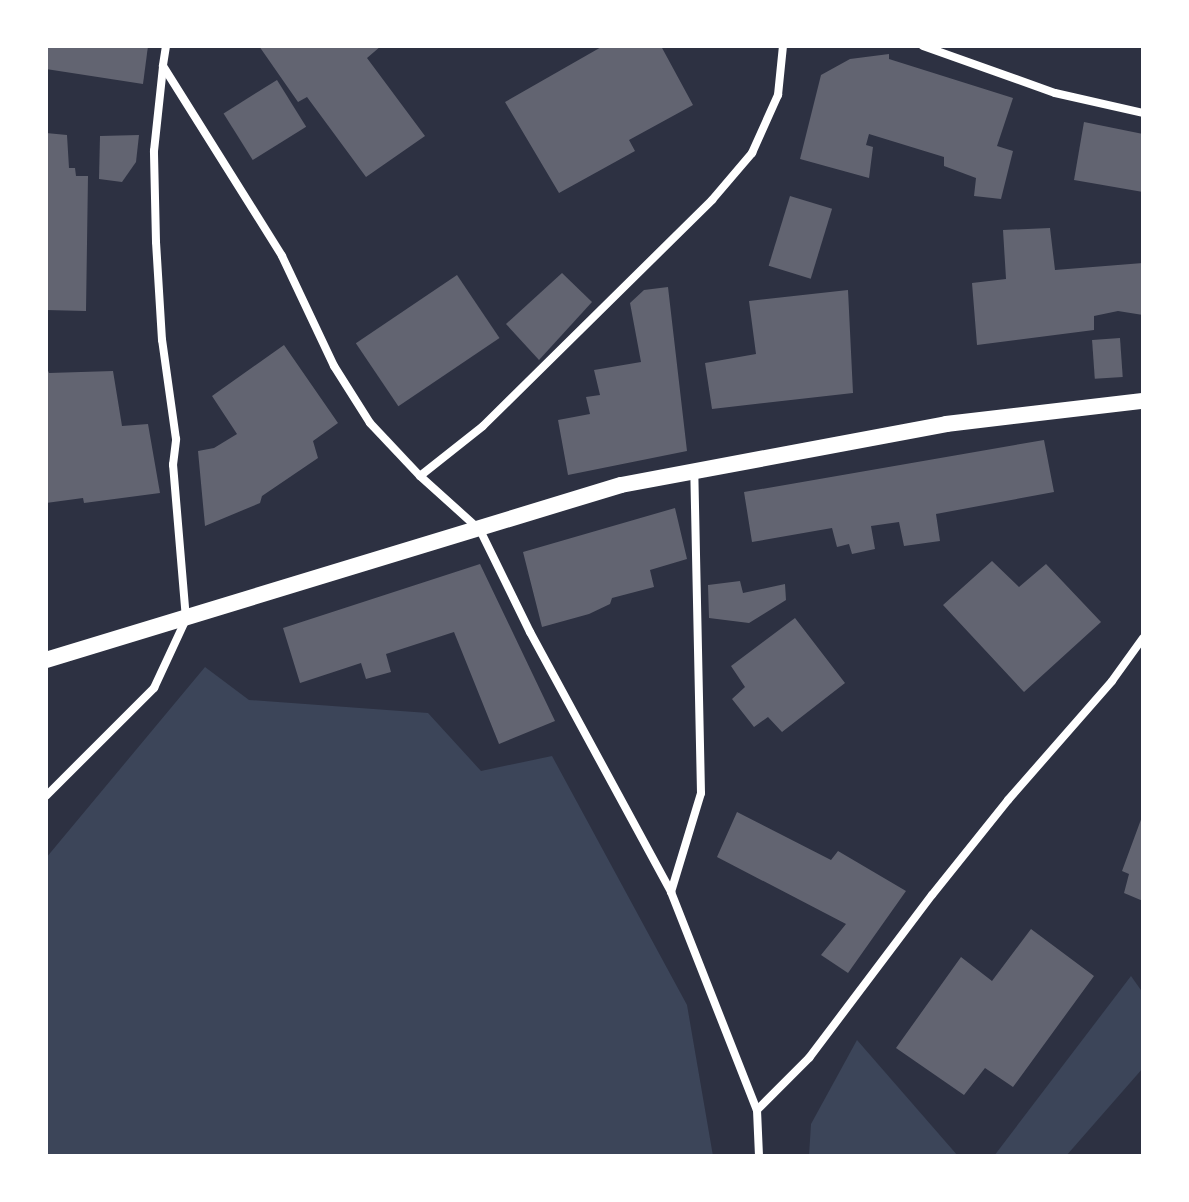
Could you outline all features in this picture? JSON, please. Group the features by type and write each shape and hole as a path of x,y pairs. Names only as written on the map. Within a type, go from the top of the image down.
{"main road":[{"path":"46,660 480,530 539,509 694,469 946,424 1143,401"}],"street":[{"path":"46,796 154,688 186,619 173,465 176,439 162,340 156,242 154,151 166,46"},
{"path":"420,476 483,426 712,200 752,153 778,95 783,46"},
{"path":"923,46 1055,93 1143,113"},
{"path":"163,66 282,256 349,389 370,423 420,476 480,530 530,632 671,892 757,1110 759,1156"},
{"path":"671,892 701,793 694,469"},
{"path":"757,1110 809,1058 932,895 1112,681 1143,638"}],"shaded area":[{"path":"205,667 249,700 428,713 481,771 552,756 687,1005 713,1156 46,1156 46,858"},
{"path":"1131,976 1143,993 1143,1068 1066,1156 994,1156"},
{"path":"857,1040 958,1156 809,1156 811,1124"}],"building":[{"path":"46,46 148,46 143,84 46,69"},
{"path":"259,46 381,46 367,58 425,136 366,177 307,97 298,102"},
{"path":"603,46 661,46 693,105 629,140 635,151 559,193 505,102"},
{"path":"889,54 889,59 1013,98 997,146 1013,151 1001,199 974,196 976,178 944,166 944,157 869,134 866,145 873,147 869,178 800,159 821,75 850,59"},
{"path":"277,80 306,127 253,160 224,113"},
{"path":"1084,122 1143,134 1143,192 1074,180"},
{"path":"46,133 67,135 69,168 75,168 76,176 88,176 86,311 46,310"},
{"path":"139,135 136,162 122,182 99,179 100,136"},
{"path":"790,196 832,209 811,279 769,266"},
{"path":"1050,228 1055,270 1143,263 1143,315 1118,311 1094,316 1094,330 977,345 972,283 1006,279 1003,230"},
{"path":"562,273 592,302 539,360 506,324"},
{"path":"457,275 499,338 398,406 356,343"},
{"path":"668,287 687,451 568,475 558,420 590,414 586,397 600,395 594,370 641,362 630,303 644,290"},
{"path":"848,290 853,393 712,409 705,363 756,354 749,301"},
{"path":"1120,338 1123,377 1095,379 1092,340"},
{"path":"284,345 338,423 313,441 318,458 262,496 260,503 205,526 198,451 214,448 237,434 212,396"},
{"path":"46,366 49,373 113,371 122,426 148,424 160,493 84,503 83,498 46,503"},
{"path":"1044,440 1054,492 936,514 940,541 904,546 899,522 871,526 875,549 852,554 849,544 837,547 832,528 752,542 744,492"},
{"path":"675,508 687,559 650,570 654,587 612,598 610,604 589,614 542,627 523,552"},
{"path":"992,561 1019,587 1046,564 1101,622 1024,692 943,605"},
{"path":"480,564 555,721 499,744 454,632 386,654 391,672 366,679 361,663 300,683 283,628"},
{"path":"740,581 743,593 785,584 786,600 749,623 709,618 708,585"},
{"path":"795,618 845,683 782,732 768,717 754,727 732,699 745,687 731,666"},
{"path":"737,812 831,860 838,851 906,891 848,973 821,955 846,924 717,857"},
{"path":"1143,814 1143,901 1124,893 1129,874 1122,871"},
{"path":"1031,929 1094,976 1013,1087 985,1068 964,1095 896,1048 961,957 992,981"}]}
